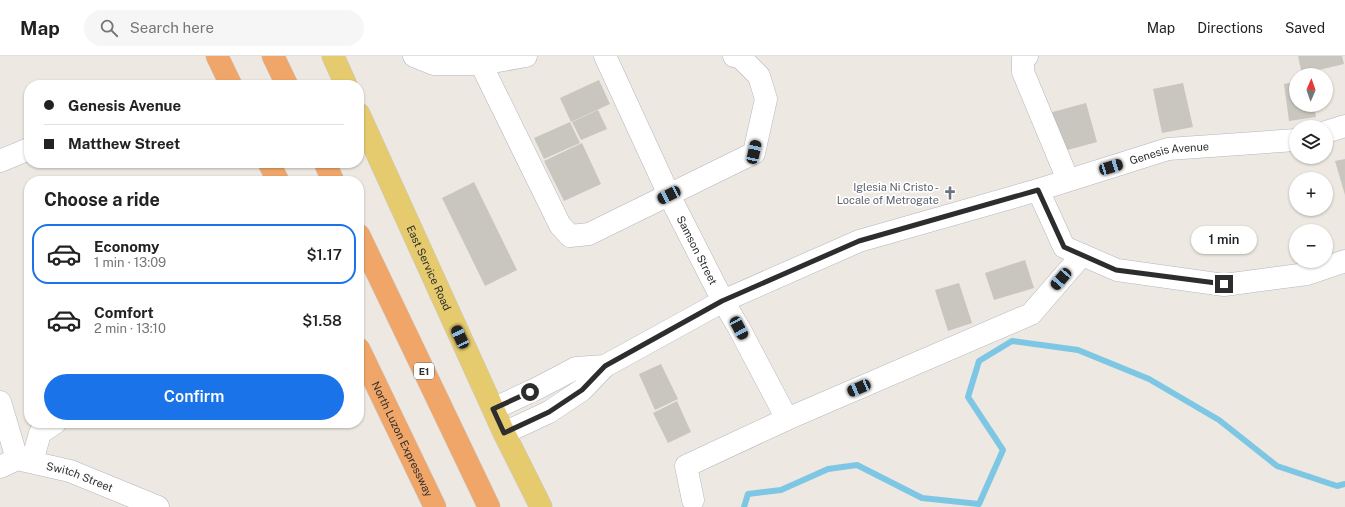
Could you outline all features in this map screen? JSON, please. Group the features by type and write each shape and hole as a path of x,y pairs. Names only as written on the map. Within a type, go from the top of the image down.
{"highway":[{"path":"217,56 229,80"},
{"path":"273,56 285,80"},
{"name":"E1","path":"364,245 489,507"},
{"name":"North Luzon Expressway","path":"364,359 435,507"}],"main road":[{"path":"333,56 344,80"},
{"name":"East Service Road","path":"364,125 504,433 541,507"}],"street":[{"path":"414,56 434,64 481,64 526,56"},
{"name":"Samson Street","path":"604,56 669,195 722,301 739,328 787,419"},
{"path":"481,64 560,225 570,236 589,234 754,152 766,99 759,76 739,56 734,56"},
{"path":"1024,57 1023,72 1068,180"},
{"path":"1333,130 1345,126"},
{"name":"Genesis Avenue","path":"493,409 576,368 605,366 722,301 859,241 1038,190 1168,150 1289,141"},
{"path":"0,161 24,150"},
{"path":"1038,190 1064,247 1116,270 1224,284 1307,274 1345,261"},
{"path":"693,500 686,466 787,419 1031,314 1082,255"},
{"path":"504,433 549,412 582,390 605,366"},
{"path":"0,402 16,463"},
{"path":"16,463 40,433 48,428"},
{"name":"Switch Street","path":"16,463 70,470 158,507"}],"building":[{"path":"1298,56 1342,56 1344,64 1327,68 1301,68"},
{"path":"599,80 610,104 571,122 560,98"},
{"path":"1183,83 1193,127 1162,133 1153,89"},
{"path":"1289,83 1289,112 1315,112 1316,117 1289,121 1284,84"},
{"path":"1086,103 1097,142 1060,152 1049,113"},
{"path":"598,110 607,129 581,140 572,122"},
{"path":"570,122 580,143 544,159 534,138"},
{"path":"582,143 601,184 564,201 544,161"},
{"path":"1345,159 1345,195 1335,161"},
{"path":"474,182 517,270 485,286 442,198"},
{"path":"1025,260 1034,288 994,300 985,273"},
{"path":"959,283 972,323 948,331 935,290"},
{"path":"661,364 678,399 655,410 639,374"},
{"path":"677,401 691,432 668,443 653,413"}],"waterway":[{"path":"744,507 748,494 781,490 828,469 857,465 922,498 979,504 1003,450 968,397 979,361 1012,341 1078,350 1149,379 1219,420 1277,466 1337,486 1345,484"}],"place":[{"name":"Iglesia Ni Cristo - Locale of Metrogate","path":"950,193"}],"route":[{"path":"530,392 493,409 504,433 549,412 582,390 605,366 722,301 859,241 1038,190 1064,247 1116,270 1224,284"}]}
